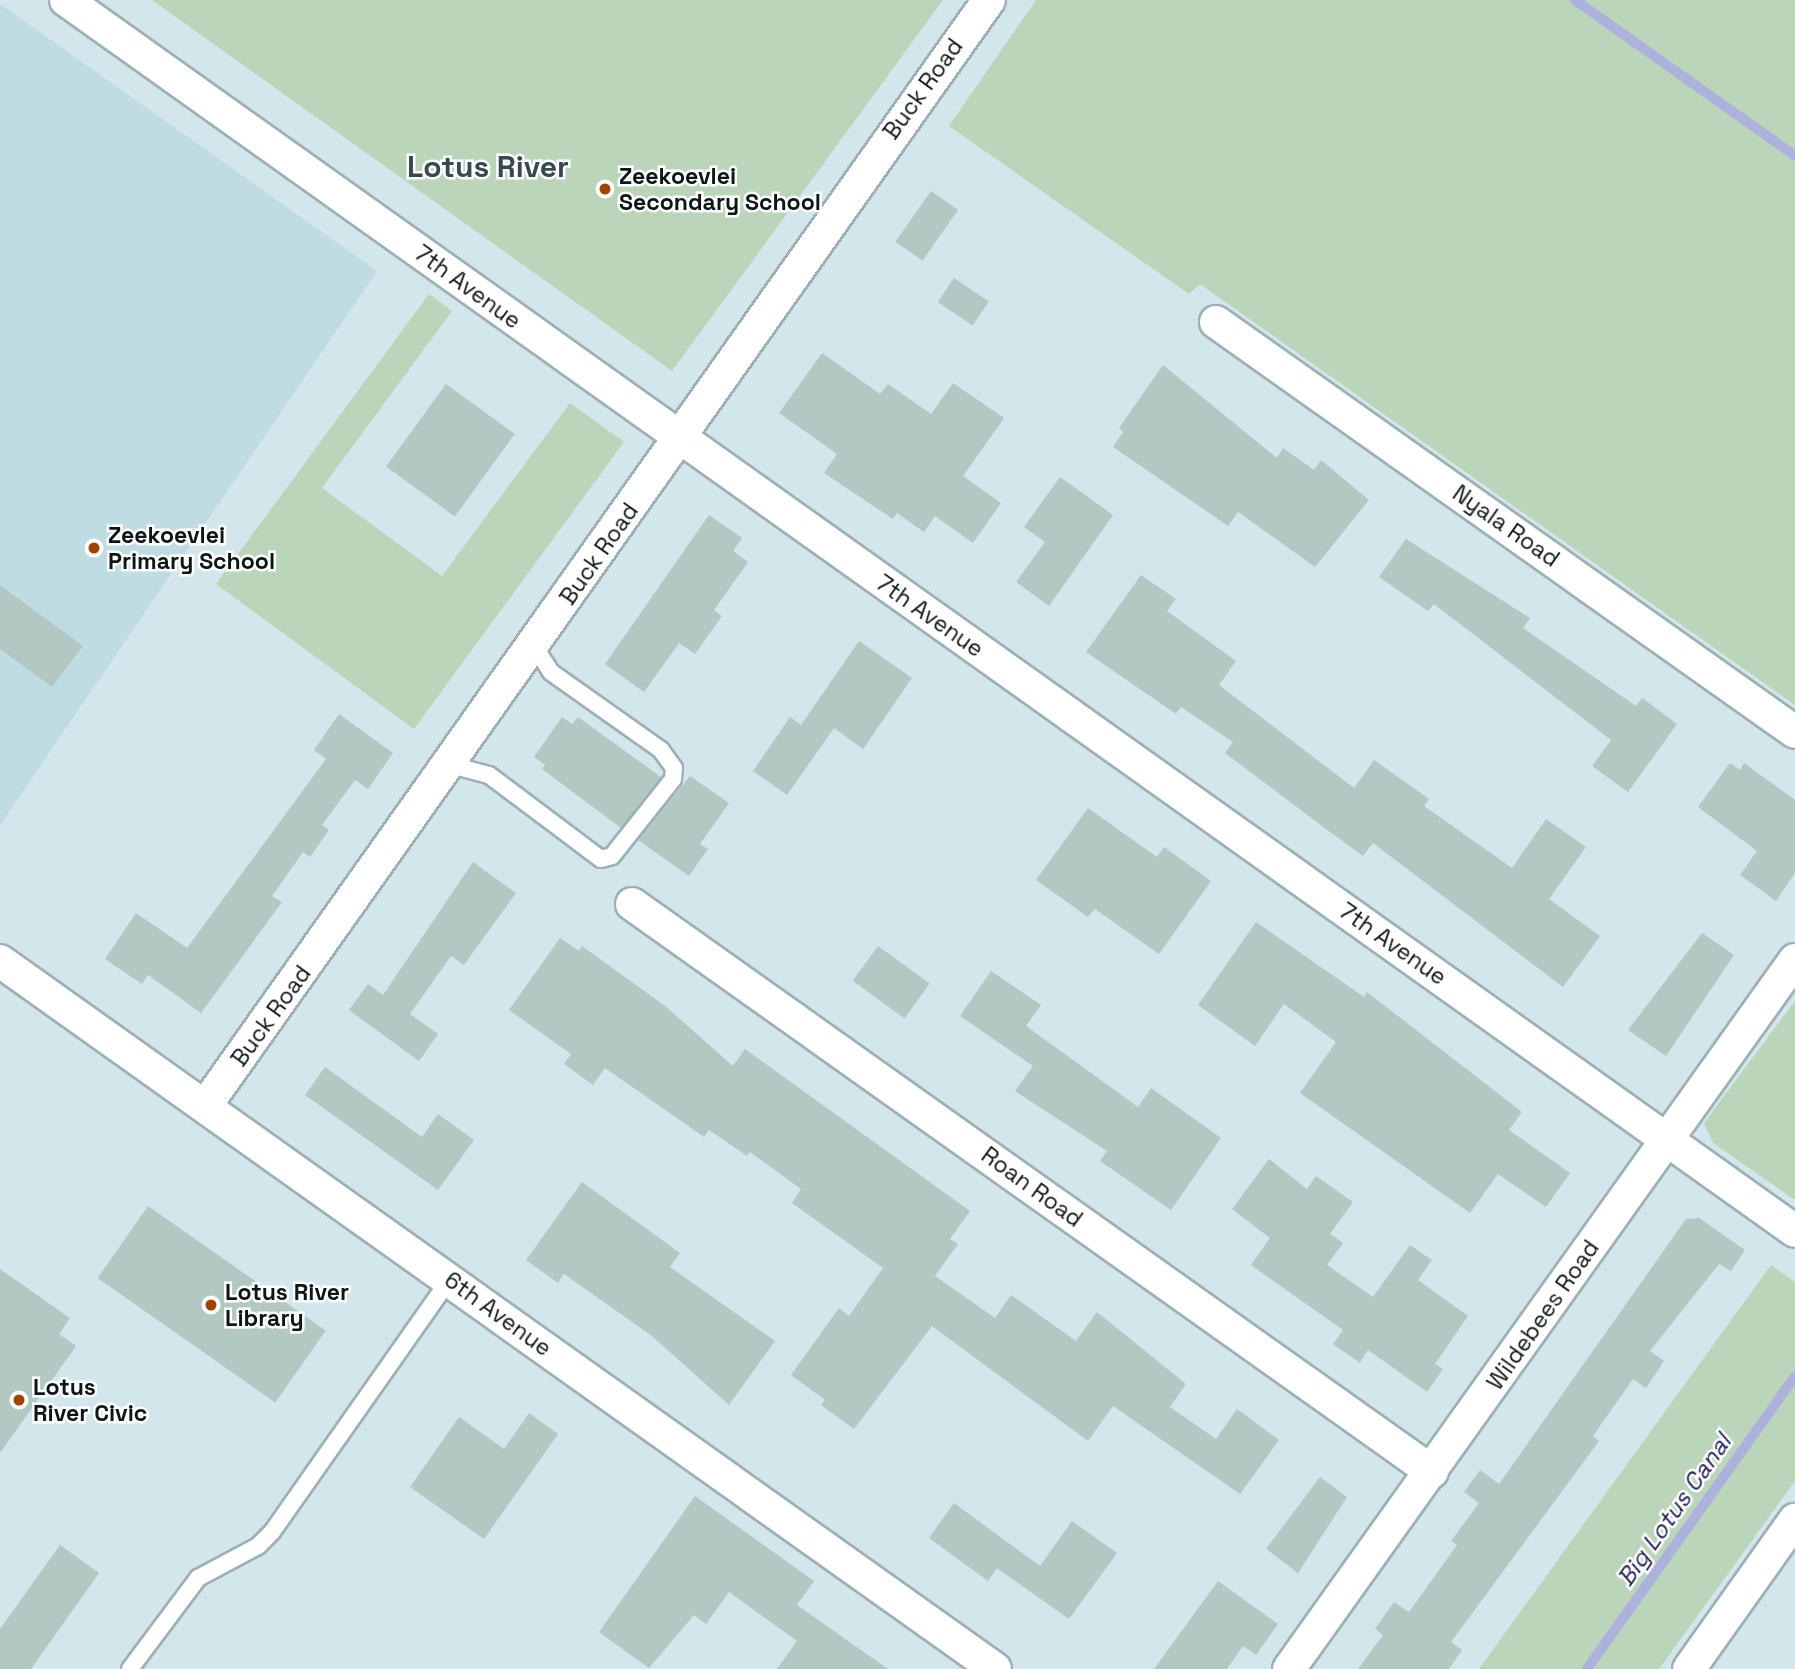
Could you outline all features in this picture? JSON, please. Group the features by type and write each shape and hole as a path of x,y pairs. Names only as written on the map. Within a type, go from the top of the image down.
{"street":[{"name":"7th Avenue","path":"66,0 1795,1231"},
{"name":"Buck Road","path":"206,1105 451,765 989,0"},
{"name":"Nyala Road","path":"1216,322 1795,732"},
{"name":"Roan Road","path":"632,904 1432,1472"},
{"name":"Wildebees Road","path":"1289,1669 1795,960"},
{"name":"6th Avenue","path":"0,961 206,1105 995,1669"},
{"path":"1697,1666 1795,1520"}],"lane":[{"path":"451,765 489,775 601,859 612,856 673,779 661,750 551,672 534,646"},
{"path":"130,1669 198,1578 258,1546 272,1532 450,1280"}],"shaded area":[{"name":"Zeekoevlei Primary School","path":"0,4 377,271 0,825"}],"green space":[{"name":"Zeekoevlei Secondary School","path":"152,0 943,0 672,371"},
{"path":"1036,0 1795,0 1795,705 1200,284 1189,294 949,126"},
{"path":"429,294 452,311 322,488 442,576 570,403 624,442 414,729 216,584"},
{"path":"1795,1001 1795,1200 1713,1143 1704,1123"},
{"path":"1771,1265 1795,1282 1795,1481 1659,1669 1479,1669"}],"building":[{"path":"931,191 958,210 922,261 895,242"},
{"path":"954,278 989,301 973,326 938,302"},
{"path":"822,353 880,394 888,384 931,414 953,383 1004,418 963,476 1001,503 973,543 935,516 924,532 897,513 893,519 824,473 837,454 779,413"},
{"path":"1163,365 1277,458 1283,448 1314,470 1321,460 1369,500 1315,567 1238,512 1228,526 1113,447 1123,432 1119,428"},
{"path":"446,384 515,434 455,516 386,467"},
{"path":"1060,477 1113,515 1049,606 1016,582 1045,542 1024,527"},
{"path":"709,515 742,538 733,551 748,562 714,610 722,616 695,654 679,643 644,692 605,664"},
{"path":"1406,539 1530,618 1523,628 1636,706 1642,698 1677,724 1628,792 1592,766 1611,740 1434,604 1428,611 1379,577"},
{"path":"1141,575 1176,599 1167,611 1236,661 1219,685 1354,788 1374,760 1429,799 1424,806 1512,868 1546,819 1586,847 1549,899 1600,936 1563,987 1373,843 1363,856 1326,829 1225,753 1233,742 1181,707 1176,714 1086,652"},
{"path":"0,585 83,646 52,687 0,649"},
{"path":"859,641 912,678 863,749 834,728 787,795 753,771 790,717 801,725"},
{"path":"339,714 393,753 368,789 355,780 322,825 329,830 310,857 303,852 272,896 282,902 201,1013 148,975 142,984 105,959 136,913 187,948 326,759 314,750"},
{"path":"562,717 572,724 578,717 661,777 621,828 542,769 545,765 534,757"},
{"path":"1730,763 1740,770 1744,763 1795,800 1795,873 1776,901 1740,875 1757,851 1698,807"},
{"path":"690,776 729,803 700,844 708,849 689,876 638,840"},
{"path":"1088,808 1157,857 1164,847 1211,881 1159,954 1095,909 1088,917 1036,880"},
{"path":"473,862 516,893 464,965 451,956 410,1014 438,1034 419,1061 349,1010 368,984 383,995"},
{"path":"1256,922 1364,997 1367,992 1522,1112 1509,1130 1570,1173 1546,1207 1498,1174 1470,1213 1300,1093 1336,1042 1284,1004 1255,1046 1198,1005"},
{"path":"1702,933 1734,955 1666,1056 1628,1030"},
{"path":"560,938 579,951 582,946 665,1006 733,1066 745,1049 970,1211 950,1239 958,1244 935,1276 995,1318 1011,1295 1076,1341 1097,1312 1186,1384 1170,1407 1216,1439 1237,1409 1279,1440 1240,1494 1113,1406 1088,1441 932,1326 854,1429 821,1405 825,1400 791,1375 839,1308 849,1316 883,1268 792,1203 801,1189 750,1152 747,1156 709,1130 704,1137 605,1068 593,1085 564,1064 571,1054 509,1010"},
{"path":"878,946 930,984 905,1018 853,981"},
{"path":"991,971 1041,1005 1026,1026 1138,1107 1151,1088 1221,1138 1171,1210 1100,1161 1107,1151 1015,1091 1033,1066 960,1016"},
{"path":"325,1067 422,1137 438,1114 474,1140 438,1190 305,1095"},
{"path":"1269,1159 1307,1189 1316,1176 1353,1202 1330,1234 1343,1243 1327,1265 1373,1297 1410,1245 1432,1260 1418,1280 1468,1316 1435,1364 1443,1369 1427,1392 1368,1350 1360,1363 1333,1344 1343,1330 1251,1265 1270,1238 1232,1209"},
{"path":"582,1182 680,1253 670,1267 775,1341 729,1405 652,1336 564,1274 558,1283 526,1260"},
{"name":"Lotus River Library","path":"148,1206 326,1330 275,1403 98,1278"},
{"path":"1699,1218 1745,1250 1731,1271 1719,1264 1650,1351 1664,1361 1646,1388 1633,1379 1593,1436 1599,1441 1451,1642 1462,1650 1449,1669 1358,1669 1383,1635 1375,1629 1394,1602 1409,1612 1457,1545 1451,1541 1479,1503 1464,1492 1480,1470 1499,1484 1686,1219"},
{"name":"Lotus River Civic","path":"0,1269 70,1318 59,1334 76,1346 0,1453"},
{"path":"529,1413 558,1434 484,1539 410,1487 459,1417 504,1449"},
{"path":"1320,1477 1347,1497 1298,1573 1266,1549"},
{"path":"695,1496 814,1581 797,1605 888,1669 777,1669 797,1641 729,1592 706,1624 694,1615 649,1668 599,1632"},
{"path":"954,1503 1040,1566 1072,1521 1117,1553 1069,1619 997,1568 988,1581 929,1538"},
{"path":"60,1545 99,1573 31,1669 0,1669 0,1629"},
{"path":"1218,1581 1278,1624 1256,1655 1243,1646 1227,1669 1154,1669"}],"waterway":[{"path":"1575,0 1795,156"},
{"name":"Big Lotus Canal","path":"1587,1669 1795,1376"}],"place":[{"name":"Zeekoevlei Secondary School","path":"605,189"},
{"name":"Zeekoevlei Primary School","path":"94,548"},
{"name":"Lotus River Library","path":"211,1305"},
{"name":"Lotus River Civic","path":"19,1400"}],"district":[{"name":"Lotus River","path":"488,167"}]}
